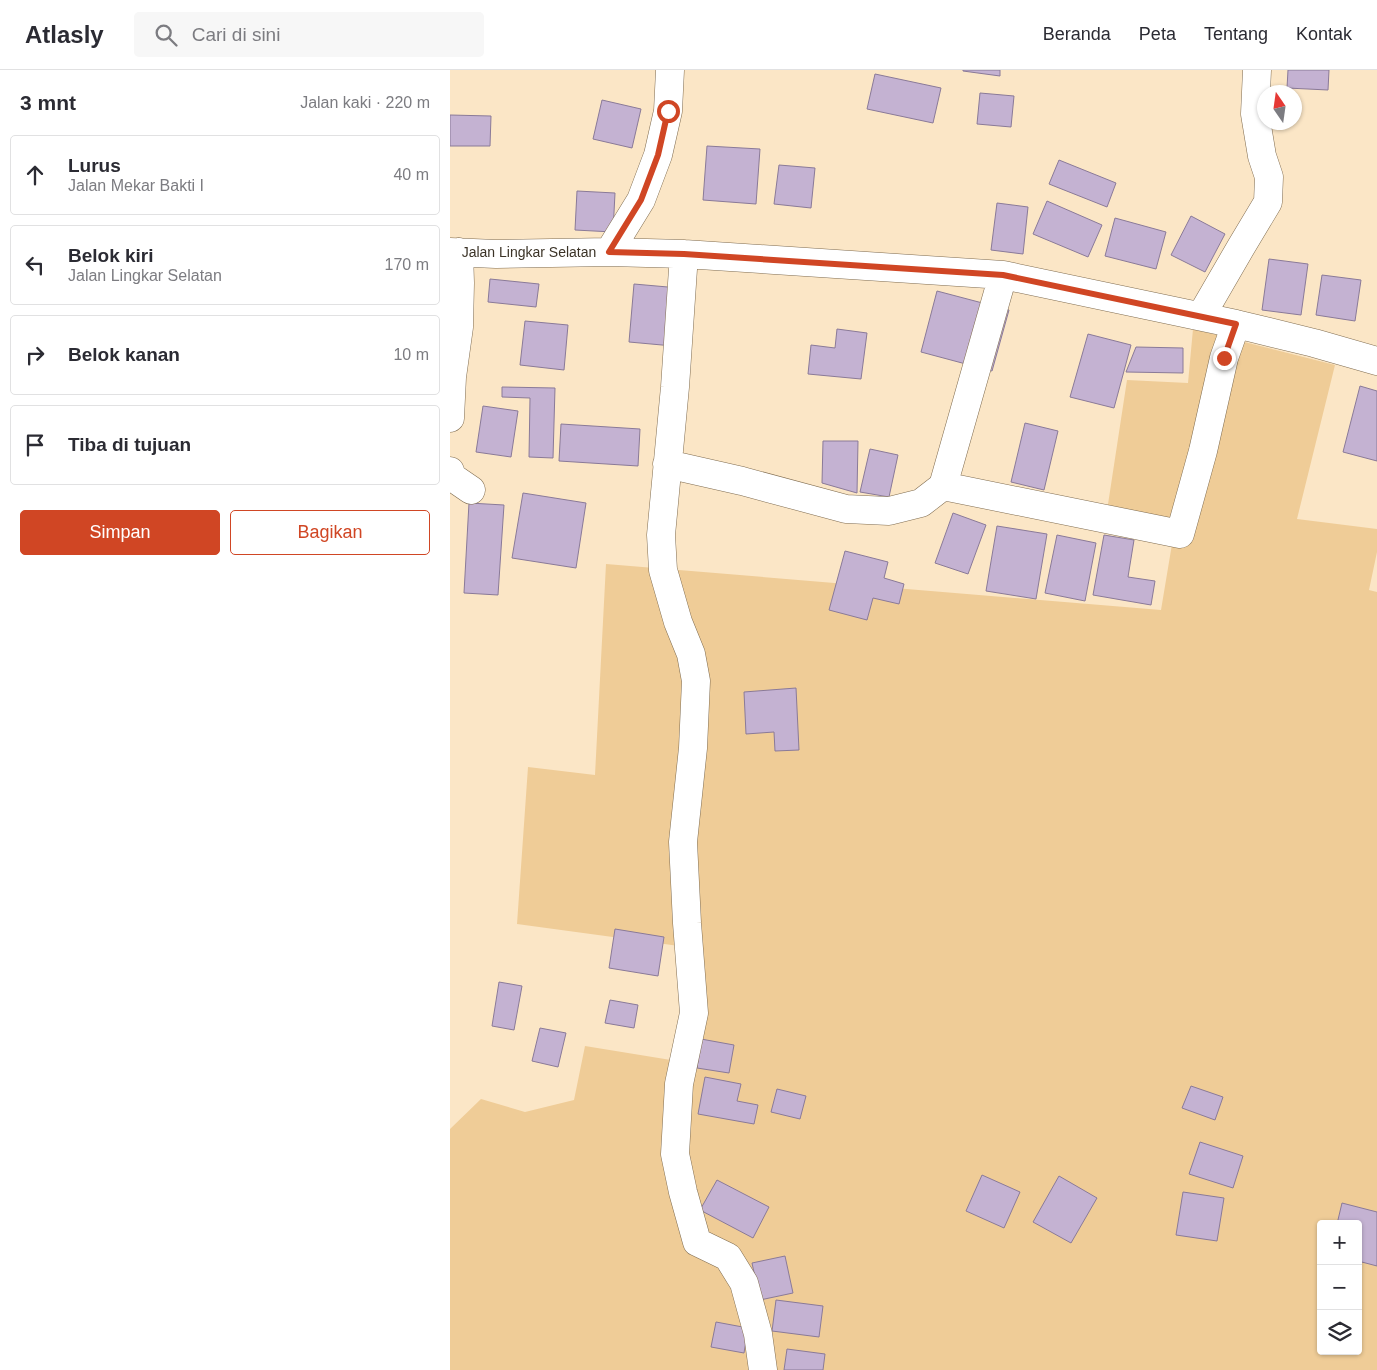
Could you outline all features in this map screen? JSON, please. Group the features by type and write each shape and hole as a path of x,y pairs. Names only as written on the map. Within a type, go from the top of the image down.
{"street":[{"path":"609,252 641,200 658,155 668,111 670,70"},
{"path":"1201,316 1268,202 1269,177 1262,156 1255,114 1257,70"},
{"path":"450,418 452,377 459,327 460,283 454,252"},
{"name":"Jalan Lingkar Selatan","path":"454,252 496,254 609,252 684,254 1003,275 1236,324 1377,361"},
{"path":"684,254 675,387 666,464 661,535 663,570 678,622 691,654 696,681 693,748 683,842 686,923 694,1013 679,1084 675,1154 697,1242 728,1257 744,1283 758,1334 763,1370"},
{"path":"666,464 742,481 846,509 889,511 921,503 943,486 1003,275"},
{"path":"943,486 1180,534 1203,451 1224,358 1236,324"},
{"path":"450,471 452,477 471,490"}],"shaded area":[{"path":"1193,329 1335,365 1297,519 1377,529 1377,552 1369,590 1377,592 1377,1370 450,1370 450,1129 481,1099 525,1112 574,1100 585,1046 677,1061 687,1013 679,946 517,924 528,767 595,775 606,564 1161,610 1174,532 1105,524 1127,380 1188,383"}],"building":[{"path":"1000,70 1000,76 963,71"},
{"path":"1288,70 1329,70 1328,90 1302,89 1302,85 1287,85"},
{"path":"875,74 941,88 933,123 867,109"},
{"path":"980,93 1014,96 1011,127 977,124"},
{"path":"602,100 641,109 632,148 593,139"},
{"path":"450,115 491,116 490,146 450,146"},
{"path":"707,146 760,149 756,204 703,200"},
{"path":"1059,160 1116,183 1107,207 1049,184"},
{"path":"779,165 815,168 811,208 774,204"},
{"path":"577,191 615,193 613,232 575,230"},
{"path":"1047,201 1102,225 1088,257 1033,234"},
{"path":"997,203 1028,207 1023,254 991,250"},
{"path":"1191,216 1225,234 1205,272 1171,255"},
{"path":"1115,218 1166,232 1156,269 1105,256"},
{"path":"1269,259 1308,264 1301,315 1262,310"},
{"path":"1322,275 1361,280 1355,321 1316,315"},
{"path":"490,279 539,284 536,307 488,302"},
{"path":"634,284 679,288 673,346 629,342"},
{"path":"937,291 1009,310 992,371 921,352"},
{"path":"525,321 568,325 564,370 520,365"},
{"path":"837,329 867,333 861,379 808,374 811,345 835,348"},
{"path":"1088,334 1131,345 1114,408 1070,397"},
{"path":"1136,347 1183,348 1183,373 1126,372"},
{"path":"1360,386 1377,391 1377,461 1343,452"},
{"path":"502,387 555,388 553,458 529,457 530,398 502,397"},
{"path":"483,406 518,411 511,457 476,452"},
{"path":"1025,423 1058,431 1044,490 1011,482"},
{"path":"561,424 640,429 638,466 559,461"},
{"path":"823,441 858,441 857,493 822,483"},
{"path":"870,449 898,455 889,497 860,492"},
{"path":"523,493 586,503 576,568 512,558"},
{"path":"469,503 504,505 498,595 464,593"},
{"path":"953,513 986,525 968,574 935,563"},
{"path":"997,526 1047,534 1036,599 986,591"},
{"path":"1057,535 1096,543 1085,601 1045,593"},
{"path":"1104,535 1134,540 1128,577 1155,581 1151,605 1093,595"},
{"path":"845,551 888,562 884,578 904,584 899,604 873,598 867,620 829,610"},
{"path":"796,688 799,750 775,751 774,732 746,734 744,692"},
{"path":"615,929 664,937 658,976 609,968"},
{"path":"499,982 522,986 514,1030 492,1026"},
{"path":"610,1000 638,1005 634,1028 605,1023"},
{"path":"540,1028 566,1033 558,1067 532,1061"},
{"path":"701,1039 734,1045 729,1073 697,1068"},
{"path":"705,1077 741,1084 737,1101 758,1105 754,1124 698,1114"},
{"path":"1191,1086 1223,1097 1215,1120 1182,1108"},
{"path":"777,1089 806,1096 800,1119 771,1112"},
{"path":"1200,1142 1243,1156 1233,1188 1189,1174"},
{"path":"982,1175 1020,1192 1004,1228 966,1211"},
{"path":"1059,1176 1097,1198 1071,1243 1033,1222"},
{"path":"717,1180 769,1207 753,1238 700,1210"},
{"path":"1183,1192 1224,1198 1217,1241 1176,1235"},
{"path":"1342,1203 1377,1212 1377,1266 1362,1262 1362,1220 1338,1220"},
{"path":"785,1256 793,1293 760,1300 752,1263"},
{"path":"776,1300 823,1306 819,1337 772,1331"},
{"path":"716,1322 748,1328 744,1353 711,1347"},
{"path":"787,1349 825,1354 823,1370 784,1370"}],"route":[{"path":"668,111 658,155 641,200 609,252 805,261 1003,275 1236,324 1224,358"}]}
